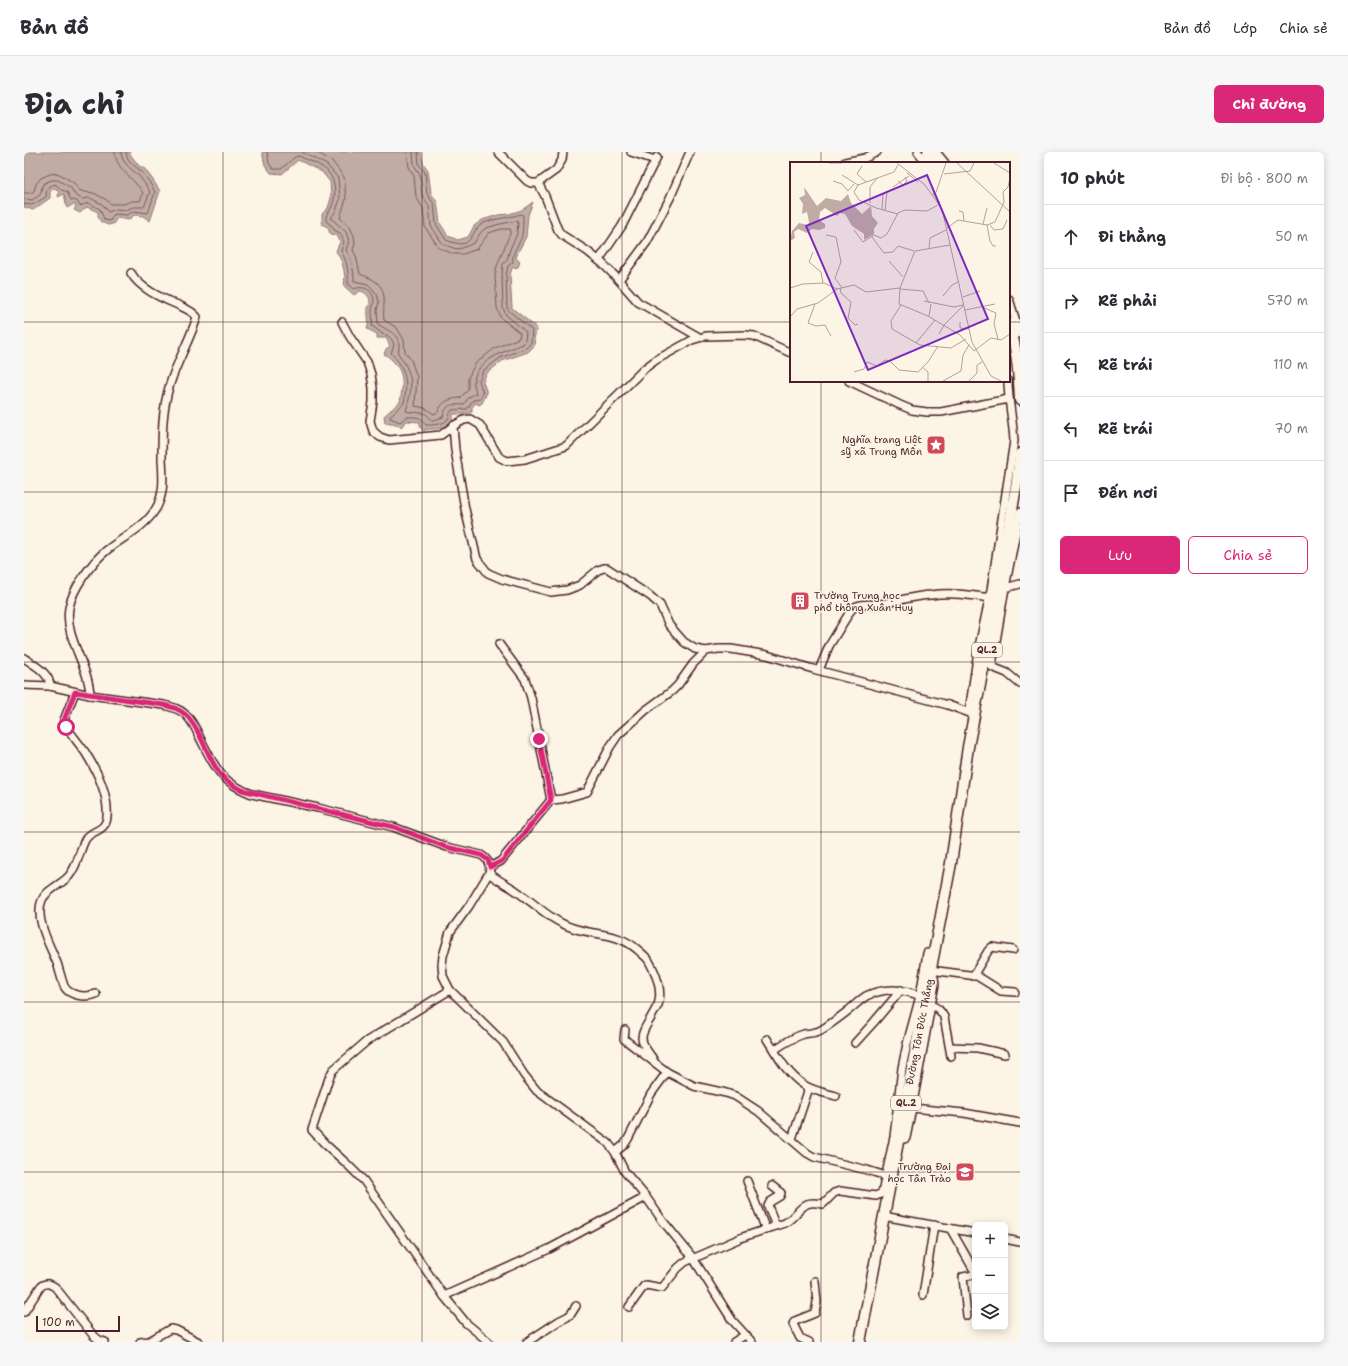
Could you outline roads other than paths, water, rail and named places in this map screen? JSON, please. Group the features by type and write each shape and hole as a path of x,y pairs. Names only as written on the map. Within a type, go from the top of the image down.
{"highway":[{"path":"1012,398 1018,371 1012,333 1014,317"},
{"name":"QL.2","path":"972,714 998,592 1017,481 1020,454"},
{"name":"Đường Tôn Đức Thắng","path":"860,1342 896,1138 951,863 972,714"}],"street":[{"path":"498,152 527,181 531,183 538,183 556,170 562,160 563,152"},
{"path":"599,260 622,226 656,158 630,152"},
{"path":"619,280 647,242 670,198 690,152"},
{"path":"845,162 865,158 877,152"},
{"path":"918,152 943,162"},
{"path":"538,183 545,196 558,230 568,240 599,260 638,302 699,337"},
{"path":"90,695 89,682 68,624 69,607 76,590 95,561 106,550 150,518 156,508 162,490 163,417 166,401 170,384 197,317 191,312 140,284 134,279 131,273"},
{"path":"1010,303 1020,334"},
{"path":"342,322 367,362 371,374 373,388 370,421 373,431 380,437 389,440 442,435 453,426 464,420 470,419 480,425 499,457 507,460 525,459 566,446 645,368 699,337 745,335 763,339 790,352"},
{"path":"851,382 912,410 927,412 941,412 1012,398"},
{"path":"1008,382 1017,428 1014,441 998,592 992,667 1007,673 1020,684"},
{"path":"453,426 455,450 465,509 477,559 488,573 493,576 539,590 551,592 567,590 580,585 598,570 607,568 650,596 660,605 669,626 684,642 694,649 706,651 723,648 767,655 858,682 948,705 972,714"},
{"path":"998,592 1020,512"},
{"path":"819,670 829,646 855,606 879,604 932,594 998,592 1020,584"},
{"path":"499,644 525,679 531,698 551,800"},
{"path":"706,651 693,664 672,691 646,710 618,735 587,792 562,799 551,800 502,861 490,870 469,906 450,932 442,965 443,976 450,990 503,1042 524,1075 537,1091 598,1135 616,1152 625,1172 693,1258 732,1320 752,1342"},
{"path":"24,658 47,676 50,686"},
{"path":"24,686 50,686 90,695 164,705 177,709 186,714 192,721 213,765 221,775 229,783 242,790 394,827 446,847 481,855 488,860 490,870 494,878 513,889 564,924 573,928 610,935 634,946 648,960 655,972 658,983 658,1004 642,1037 643,1043 656,1063"},
{"path":"75,692 64,723 85,753 102,784 107,820 98,831 90,835 86,840 77,864 68,876 42,898 40,904 41,920 44,933 57,964 63,986 67,991 81,996 91,996 96,994"},
{"path":"973,976 992,947 1013,950"},
{"path":"896,1138 906,1138 912,1108 920,1058 928,953"},
{"path":"930,972 973,976 986,981 1001,991 1015,992"},
{"path":"450,990 367,1041 333,1070 312,1130 364,1181 444,1296 466,1323 489,1342"},
{"path":"855,1043 901,990"},
{"path":"774,1050 803,1034 817,1032 867,996 877,992 901,990 911,992 925,999 941,1012 944,1017 951,1056"},
{"path":"629,1307 644,1286 646,1285 662,1288 678,1268 693,1258 791,1219 807,1204 823,1204 834,1193 840,1191 880,1195 882,1193 896,1138 902,1068 908,1055 925,999"},
{"path":"625,1030 624,1039 666,1072 694,1086 735,1096 758,1111 807,1153 814,1157 886,1176"},
{"path":"766,1039 794,1076 810,1088 836,1096"},
{"path":"950,1047 978,1048 1004,1054"},
{"path":"616,1152 628,1140 651,1094 666,1072"},
{"path":"792,1139 810,1088"},
{"path":"912,1108 964,1114 1020,1123"},
{"path":"747,1182 766,1230"},
{"path":"772,1186 781,1193 780,1196 770,1202 768,1206 776,1226"},
{"path":"444,1296 549,1249 646,1197"},
{"path":"883,1216 972,1232"},
{"path":"923,1296 934,1225"},
{"path":"950,1228 975,1272 963,1277 967,1316"},
{"path":"1008,1239 1018,1241 1020,1249"},
{"path":"808,1342 800,1338 793,1324 795,1321 814,1313 817,1302 816,1281"},
{"path":"24,1312 41,1286 45,1283 49,1284 55,1287 93,1335 105,1342"},
{"path":"527,1342 558,1321 567,1317 576,1306"},
{"path":"140,1342 149,1341 170,1330 176,1330 199,1342"},
{"path":"734,1342 746,1335"}],"water":[{"path":"24,152 130,152 139,166 144,168 160,191 150,221 143,216 134,215 129,220 117,218 113,224 108,225 101,222 98,217 98,212 87,207 80,213 74,210 76,206 74,204 67,208 64,194 58,197 59,192 55,188 50,191 50,198 33,210 24,207"},
{"path":"262,152 421,152 423,163 428,170 431,193 437,202 440,223 448,236 458,240 468,237 474,226 482,220 522,210 533,202 528,215 526,237 516,258 520,262 518,267 512,268 510,275 512,308 537,328 534,339 535,345 528,352 502,361 486,374 483,382 487,393 482,403 479,405 476,403 472,407 472,412 453,414 453,419 444,426 423,431 420,426 420,422 407,421 401,427 393,423 385,423 384,416 400,402 402,379 396,365 384,354 386,349 390,346 386,338 377,338 377,334 367,329 368,308 370,302 368,296 360,291 354,295 344,286 345,277 343,268 336,251 340,242 337,235 333,235 329,232 329,228 322,224 322,214 328,208 331,198 330,182 322,172 298,160 282,174 271,173 265,165"}],"place":[{"name":"Nghĩa trang Liệt sỹ xã Trung Môn","path":"936,445"},
{"name":"Trường Trung học phổ thông Xuân Huy","path":"800,601"},
{"name":"Trường Đại học Tân Trào","path":"965,1172"}]}
